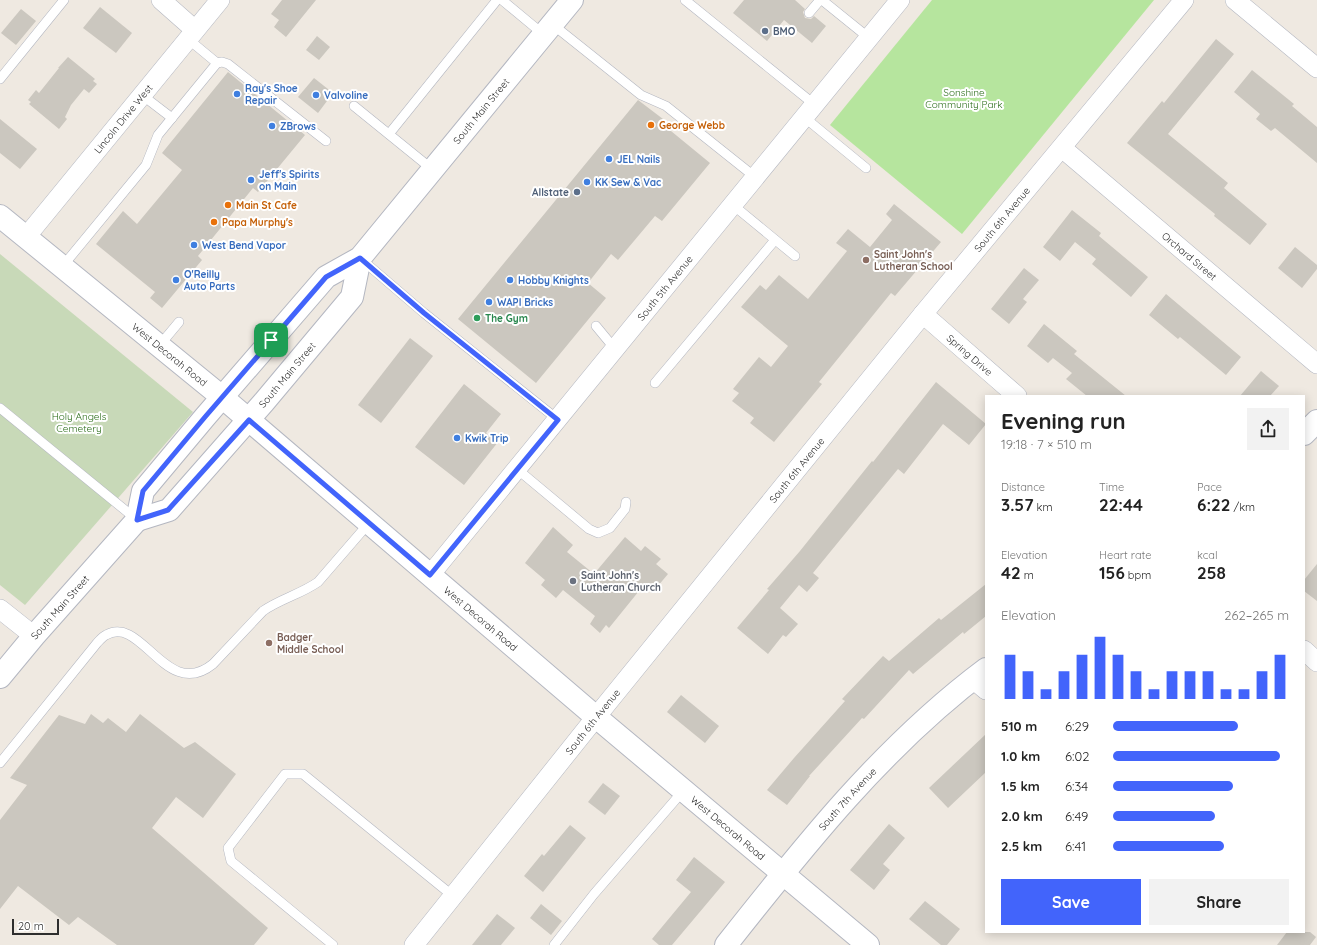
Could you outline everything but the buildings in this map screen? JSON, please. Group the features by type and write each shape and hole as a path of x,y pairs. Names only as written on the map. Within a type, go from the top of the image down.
{"street":[{"path":"161,0 192,34"},
{"name":"Lincoln Drive West","path":"26,237 220,0"},
{"name":"South Main Street","path":"0,677 34,636 137,520 143,491 222,397 326,277 360,258 572,0"},
{"name":"South 5th Avenue","path":"430,575 900,0"},
{"name":"South 6th Avenue","path":"414,945 596,717 923,314 1184,0"},
{"path":"1235,0 1317,68"},
{"name":"Orchard Street","path":"1062,148 1317,364"},
{"name":"West Decorah Road","path":"0,216 222,397 683,791 868,945"},
{"name":"South Main Street","path":"137,520 168,510 249,420 352,297 360,258"},
{"name":"Spring Drive","path":"923,314 1016,395"},
{"path":"1305,433 1317,421"},
{"path":"0,609 34,636"},
{"path":"1305,651 1317,662"},
{"name":"South 7th Avenue","path":"726,945 782,874 860,784 914,730 982,679"}],"lane":[{"path":"0,79 64,0"},
{"path":"389,134 497,0"},
{"path":"502,0 548,29 640,95 666,106 755,178"},
{"path":"685,0 809,111 866,168"},
{"path":"810,13 821,0 869,38"},
{"path":"192,34 217,63"},
{"path":"62,267 146,165 158,135 217,63 222,62 228,64 326,141"},
{"path":"142,95 172,118"},
{"path":"354,106 433,170"},
{"path":"732,205 794,256"},
{"path":"655,383 775,240"},
{"path":"360,258 424,313 558,420"},
{"path":"159,346 179,322"},
{"path":"596,326 615,349"},
{"path":"0,408 137,520"},
{"path":"517,469 588,529 598,533 610,528 625,509 626,502"},
{"path":"0,763 97,643 106,635 115,632 129,635 176,671 186,675 196,674 205,670 212,664 263,611 270,606 310,588 318,582 330,570 369,523"},
{"path":"333,945 231,861 228,848 285,774 303,774 453,896"},
{"path":"554,945 594,894 683,791"}],"green space":[{"name":"Sonshine Community Park","path":"932,0 1154,0 962,234 830,125"},
{"name":"Holy Angels Cemetery","path":"0,254 193,412 25,605 0,585"}],"place":[{"name":"BMO","path":"765,31"},
{"name":"Ray's Shoe Repair","path":"237,94"},
{"name":"Valvoline","path":"316,95"},
{"name":"George Webb","path":"651,125"},
{"name":"ZBrows","path":"272,126"},
{"name":"JEL Nails","path":"609,159"},
{"name":"Jeff's Spirits on Main","path":"251,180"},
{"name":"KK Sew & Vac","path":"587,182"},
{"name":"Allstate","path":"577,192"},
{"name":"Main St Cafe","path":"228,205"},
{"name":"Papa Murphy's","path":"214,222"},
{"name":"West Bend Vapor","path":"194,245"},
{"name":"Saint John's Lutheran School","path":"866,260"},
{"name":"O'Reilly Auto Parts","path":"176,280"},
{"name":"Hobby Knights","path":"510,280"},
{"name":"WAPI Bricks","path":"489,302"},
{"name":"The Gym","path":"477,318"},
{"name":"Kwik Trip","path":"457,438"},
{"name":"Saint John's Lutheran Church","path":"573,581"},
{"name":"Badger Middle School","path":"269,643"}],"route":[{"path":"360,258 424,313 558,420 430,575 249,420 168,510 137,520 143,491 271,340 326,277 360,258"}]}
